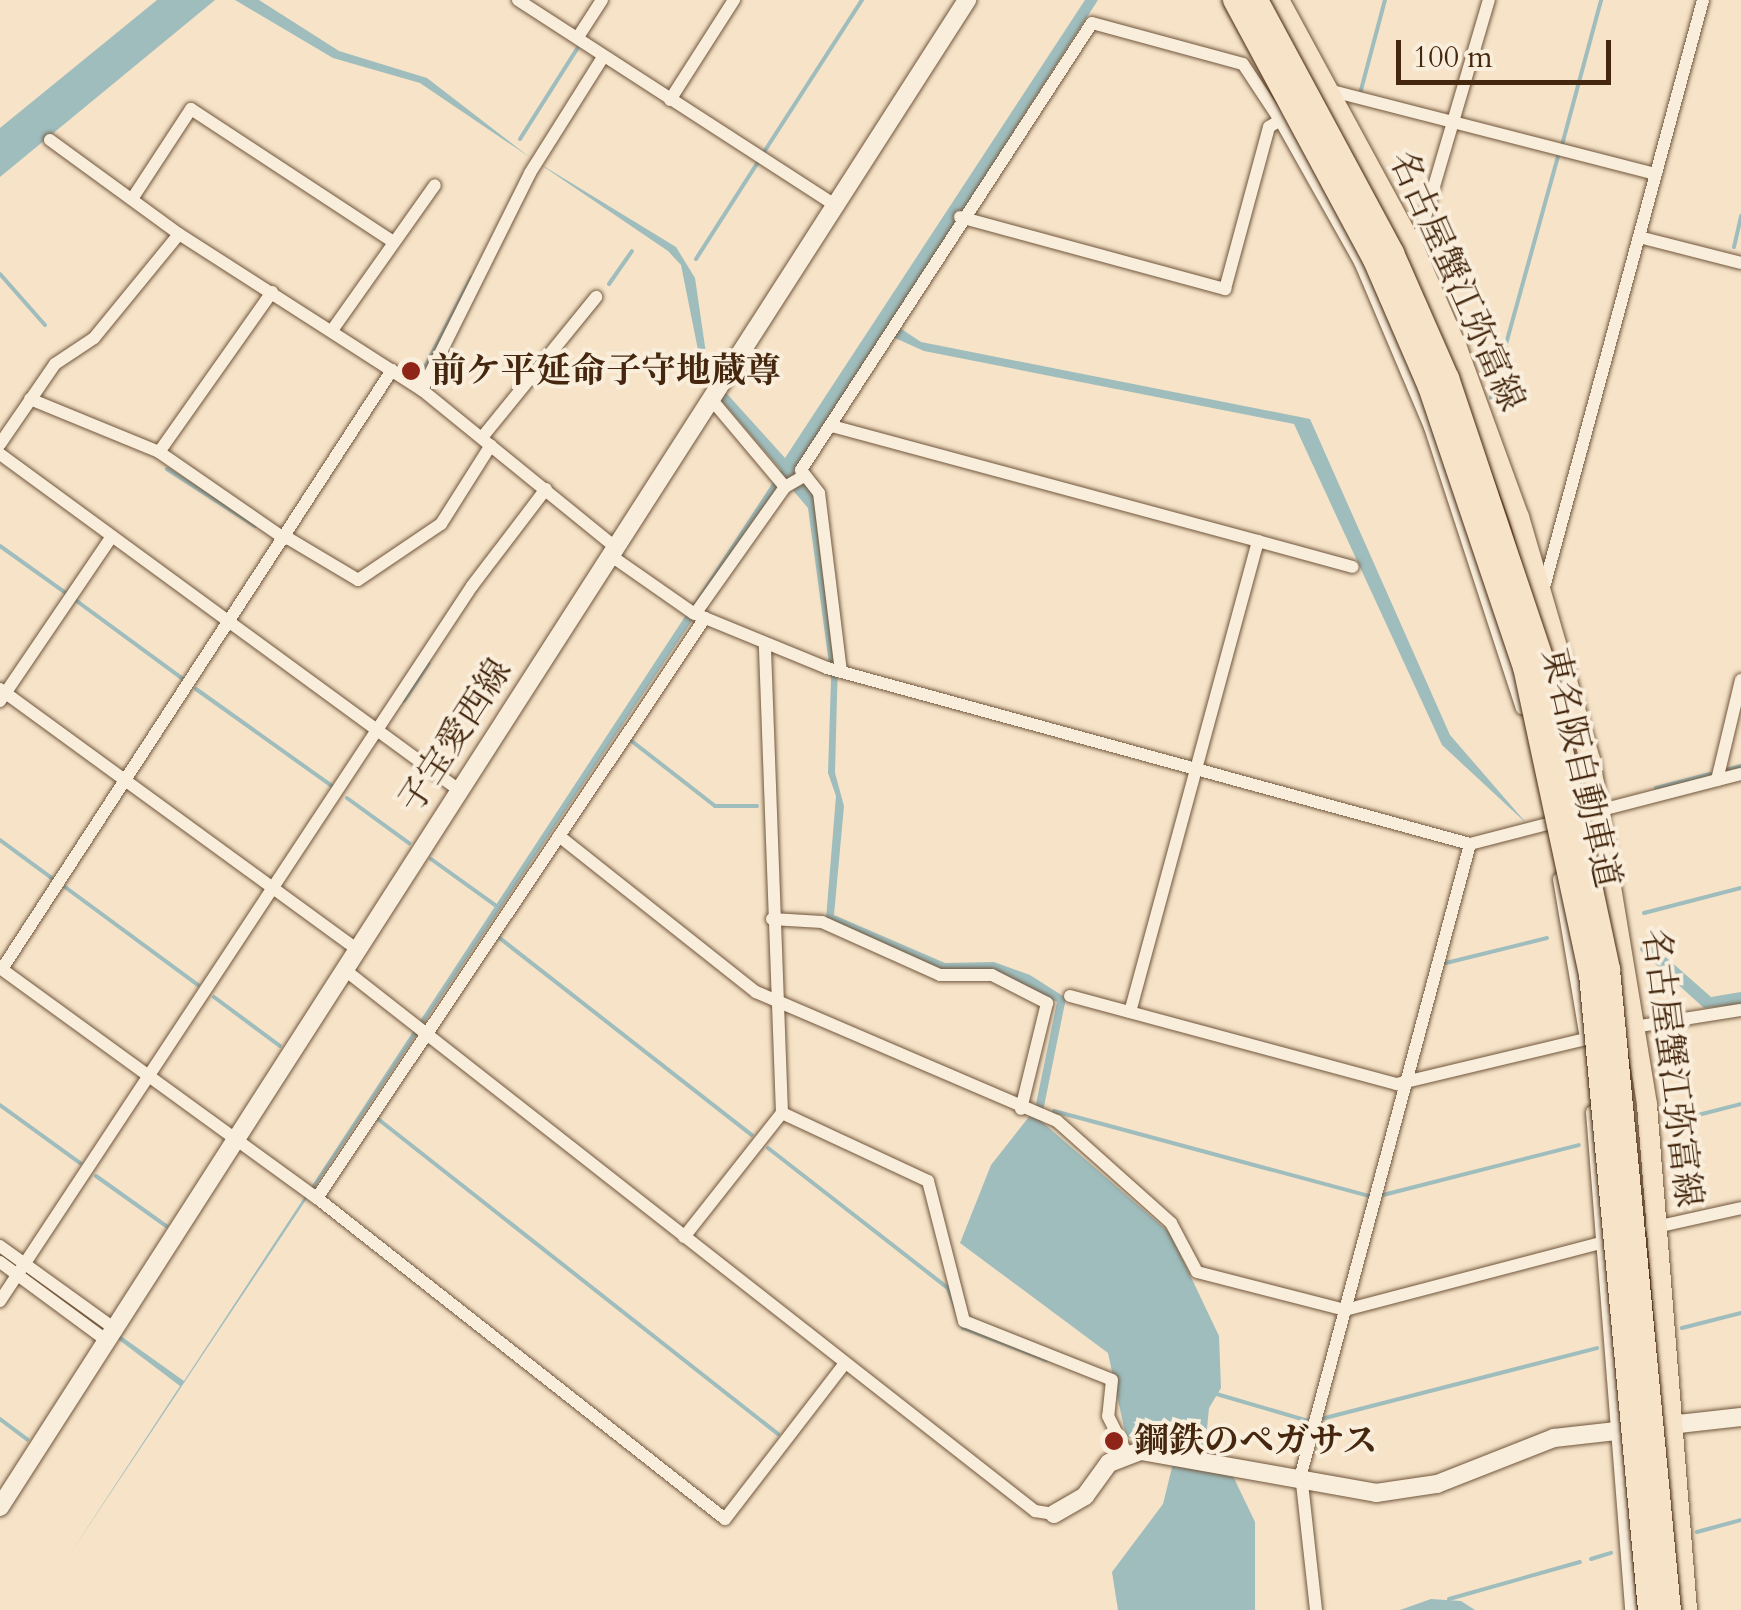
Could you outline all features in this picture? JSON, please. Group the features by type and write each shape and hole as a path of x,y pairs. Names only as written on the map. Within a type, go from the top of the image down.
{"highway":[{"name":"東名阪自動車道","path":"1234,0 1374,260 1429,387 1524,667 1592,992 1649,1610"},
{"name":"東名阪自動車道","path":"1257,0 1369,205 1448,378 1543,661 1614,1007 1670,1610"}],"main road":[{"name":"子宝愛西線","path":"0,1507 966,0"},
{"name":"名古屋蟹江弥富線","path":"1279,0 1332,90 1416,252 1495,446 1542,594 1601,810 1637,1026 1660,1226 1687,1610"},
{"path":"1054,1514 1127,1454 1169,1455 1305,1487 1410,1489 1554,1438 1741,1417"}],"street":[{"path":"518,0 836,206"},
{"path":"578,37 602,0"},
{"path":"670,100 734,0"},
{"path":"1416,252 1490,0"},
{"path":"1542,594 1703,0"},
{"path":"312,1194 559,836 694,613 788,488 804,476 832,426 894,336 900,318 960,217 1092,23 1243,64 1280,120 1360,262 1430,428 1514,678 1550,826 1586,1039 1621,1431 1631,1610"},
{"path":"422,390 536,165 602,57"},
{"path":"1332,90 1656,174"},
{"path":"134,196 190,109 392,241"},
{"path":"960,217 1225,289 1269,127 1280,120"},
{"path":"50,140 134,196 179,234 333,329 422,390 488,440 612,550 694,613 765,646 834,670 1470,844 1741,774"},
{"path":"333,329 435,184"},
{"path":"0,444 30,399 179,234"},
{"path":"1639,237 1741,263"},
{"path":"159,452 272,292"},
{"path":"30,399 159,452 286,538 358,580 441,524 488,440 596,296"},
{"path":"392,370 231,624 1,969 312,1194 725,1519 845,1363"},
{"path":"716,391 772,475 788,488"},
{"path":"832,426 1353,566"},
{"path":"0,454 460,790"},
{"path":"804,476 819,493 834,670"},
{"path":"0,1301 378,730 546,489"},
{"path":"112,536 2,695 358,950"},
{"path":"1130,1012 1258,542"},
{"path":"684,1236 782,1113 774,996 765,646"},
{"path":"1717,780 1741,680"},
{"path":"559,836 756,992 774,996 1043,1117 1171,1224 1197,1272 1345,1310 1741,1208"},
{"path":"1316,1610 1305,1487 1345,1310 1470,844"},
{"path":"772,919 822,922 940,975 992,975 1047,1003 1034,1090 1023,1110"},
{"path":"345,970 1035,1511 1054,1514"},
{"path":"1070,996 1408,1085 1637,1026 1741,1010"},
{"path":"782,1113 928,1182 964,1320 1112,1380 1108,1416 1127,1454"},
{"path":"0,1246 21,1270 111,1335"},
{"path":"0,1262 21,1270"}],"water":[{"path":"157,0 215,0 0,177 0,128"},
{"path":"235,0 259,0 339,51 427,78 531,158 420,83 333,58"},
{"path":"1085,0 1098,0 891,322 921,342 1310,419 1450,735 1527,824 1442,745 1294,424 924,351 886,334 797,468 814,491 838,659 835,773 844,806 834,915 945,963 994,962 1030,975 1066,998 1041,1121 1170,1233 1219,1336 1221,1388 1209,1408 1203,1470 1233,1476 1255,1522 1255,1610 1118,1610 1112,1572 1163,1504 1177,1447 1126,1437 1108,1353 960,1243 991,1165 1035,1109 1057,1002 994,971 942,972 826,919 836,796 828,773 831,679 808,508 785,481 70,1554 180,1386 0,1250 184,1381 781,470 704,380 681,265 668,251 534,160 676,247 695,278 709,374 785,458"},
{"path":"1643,937 1711,997 1741,992 1741,1004 1704,1008 1640,950"},
{"path":"1431,1599 1461,1601 1475,1610 1400,1610"}],"waterway":[{"path":"764,152 862,0"},
{"path":"1361,90 1385,0"},
{"path":"1562,145 1601,0"},
{"path":"520,139 577,49"},
{"path":"1491,398 1559,152"},
{"path":"696,259 758,162"},
{"path":"1734,247 1741,216"},
{"path":"609,284 632,251"},
{"path":"0,274 45,325"},
{"path":"423,371 471,278"},
{"path":"167,469 255,526"},
{"path":"0,546 66,593"},
{"path":"74,599 183,679"},
{"path":"404,701 429,663"},
{"path":"196,689 336,789"},
{"path":"629,739 715,806 757,806"},
{"path":"1726,770 1741,766"},
{"path":"1656,788 1710,774"},
{"path":"347,798 409,843"},
{"path":"0,840 53,879"},
{"path":"431,859 495,905"},
{"path":"65,887 198,985"},
{"path":"1644,913 1741,888"},
{"path":"497,936 752,1135"},
{"path":"1446,963 1547,938"},
{"path":"214,997 280,1046"},
{"path":"1663,1124 1741,1104"},
{"path":"0,1105 80,1163"},
{"path":"1054,1111 1369,1196"},
{"path":"378,1119 778,1434"},
{"path":"1383,1195 1579,1145"},
{"path":"768,1148 948,1288 963,1328 1046,1360"},
{"path":"96,1176 166,1226"},
{"path":"1682,1328 1741,1313"},
{"path":"1321,1419 1597,1348"},
{"path":"1213,1393 1309,1421"},
{"path":"0,1419 27,1439"},
{"path":"1697,1532 1741,1520"},
{"path":"1591,1559 1611,1553"},
{"path":"1449,1599 1580,1562"}],"place":[{"name":"前ケ平延命子守地蔵尊","path":"411,371"},
{"name":"鋼鉄のペガサス","path":"1114,1441"}]}
